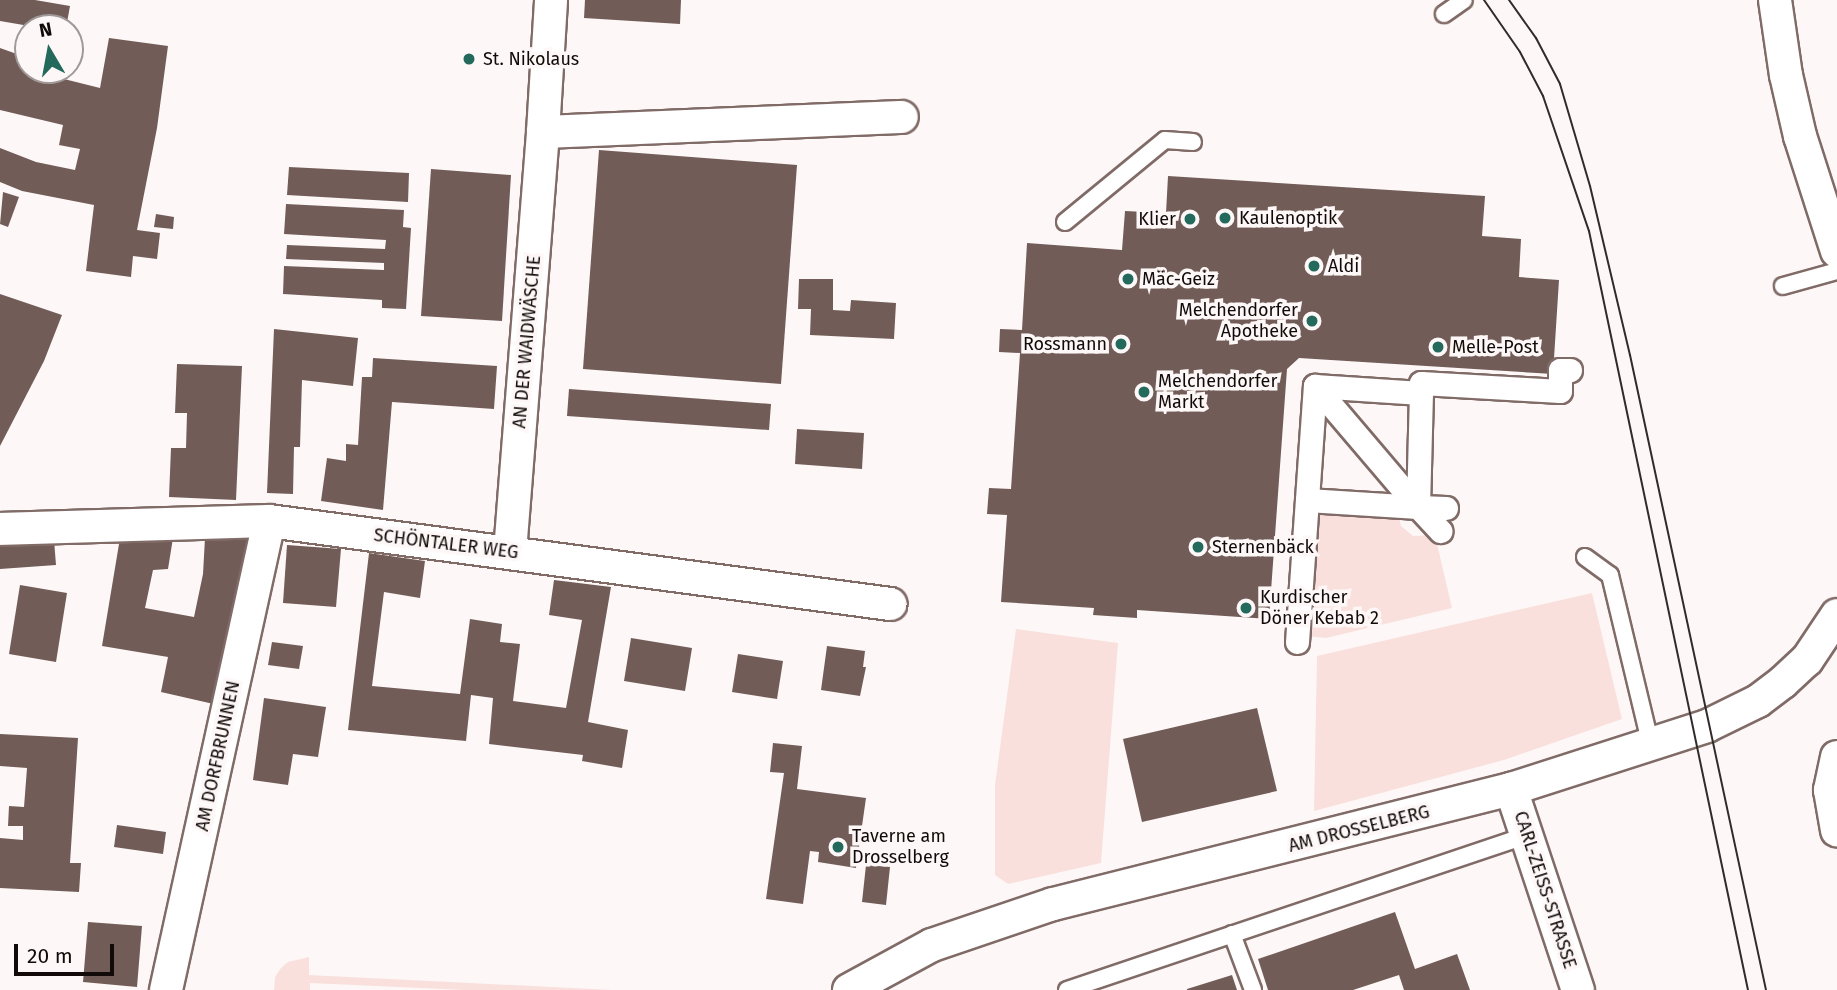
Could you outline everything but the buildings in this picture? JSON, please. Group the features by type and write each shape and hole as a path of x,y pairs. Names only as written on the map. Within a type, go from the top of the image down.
{"street":[{"name":"AN DER WAIDWÄSCHE","path":"510,552 551,0"},
{"path":"1775,0 1786,75 1800,136 1837,251"},
{"path":"543,132 902,117"},
{"path":"1418,507 1421,383 1560,391 1560,370 1570,370"},
{"path":"1315,386 1421,393"},
{"path":"1297,642 1315,386"},
{"path":"1315,386 1440,531"},
{"path":"1307,500 1446,508"},
{"name":"SCHÖNTALER WEG","path":"0,529 269,521 890,604"},
{"name":"AM DORFBRUNNEN","path":"166,990 269,521"},
{"name":"AM DROSSELBERG","path":"849,990 932,945 1053,904 1511,789 1650,742 1707,726 1758,701 1807,660 1837,615"},
{"path":"1837,757 1830,790 1837,830"},
{"name":"CARL-ZEISS-STRASSE","path":"1511,789 1578,990"}],"lane":[{"path":"1444,14 1464,0"},
{"path":"1065,222 1165,140 1193,142"},
{"path":"1783,286 1837,271"},
{"path":"1585,557 1610,575 1650,742"},
{"path":"1067,990 1527,835"},
{"path":"1232,934 1253,990"}],"shaded area":[{"path":"1313,505 1399,517 1401,526 1413,536 1435,535 1452,608 1326,638 1305,636"},
{"path":"1592,593 1622,719 1504,760 1314,811 1317,656"},
{"path":"1016,629 1118,643 1101,863 1008,884 995,875 995,785"},
{"path":"309,957 309,975 612,990 464,990 310,983 310,990 274,990 275,977 281,968 288,962"}],"tram line":[{"path":"1484,0 1520,52 1543,96 1589,231 1748,990"},
{"path":"1509,0 1536,38 1560,84 1590,186 1630,355 1766,990"}],"place":[{"name":"St. Nikolaus","path":"469,59"},
{"name":"Kaulenoptik","path":"1225,218"},
{"name":"Klier","path":"1190,219"},
{"name":"Aldi","path":"1314,266"},
{"name":"Mäc-Geiz","path":"1128,279"},
{"name":"Melchendorfer Apotheke","path":"1312,321"},
{"name":"Rossmann","path":"1121,344"},
{"name":"Melle-Post","path":"1438,347"},
{"name":"Melchendorfer Markt","path":"1144,392"},
{"name":"Sternenbäck","path":"1198,547"},
{"name":"Kurdischer Döner Kebab 2","path":"1246,608"},
{"name":"Taverne am Drosselberg","path":"838,847"}]}
